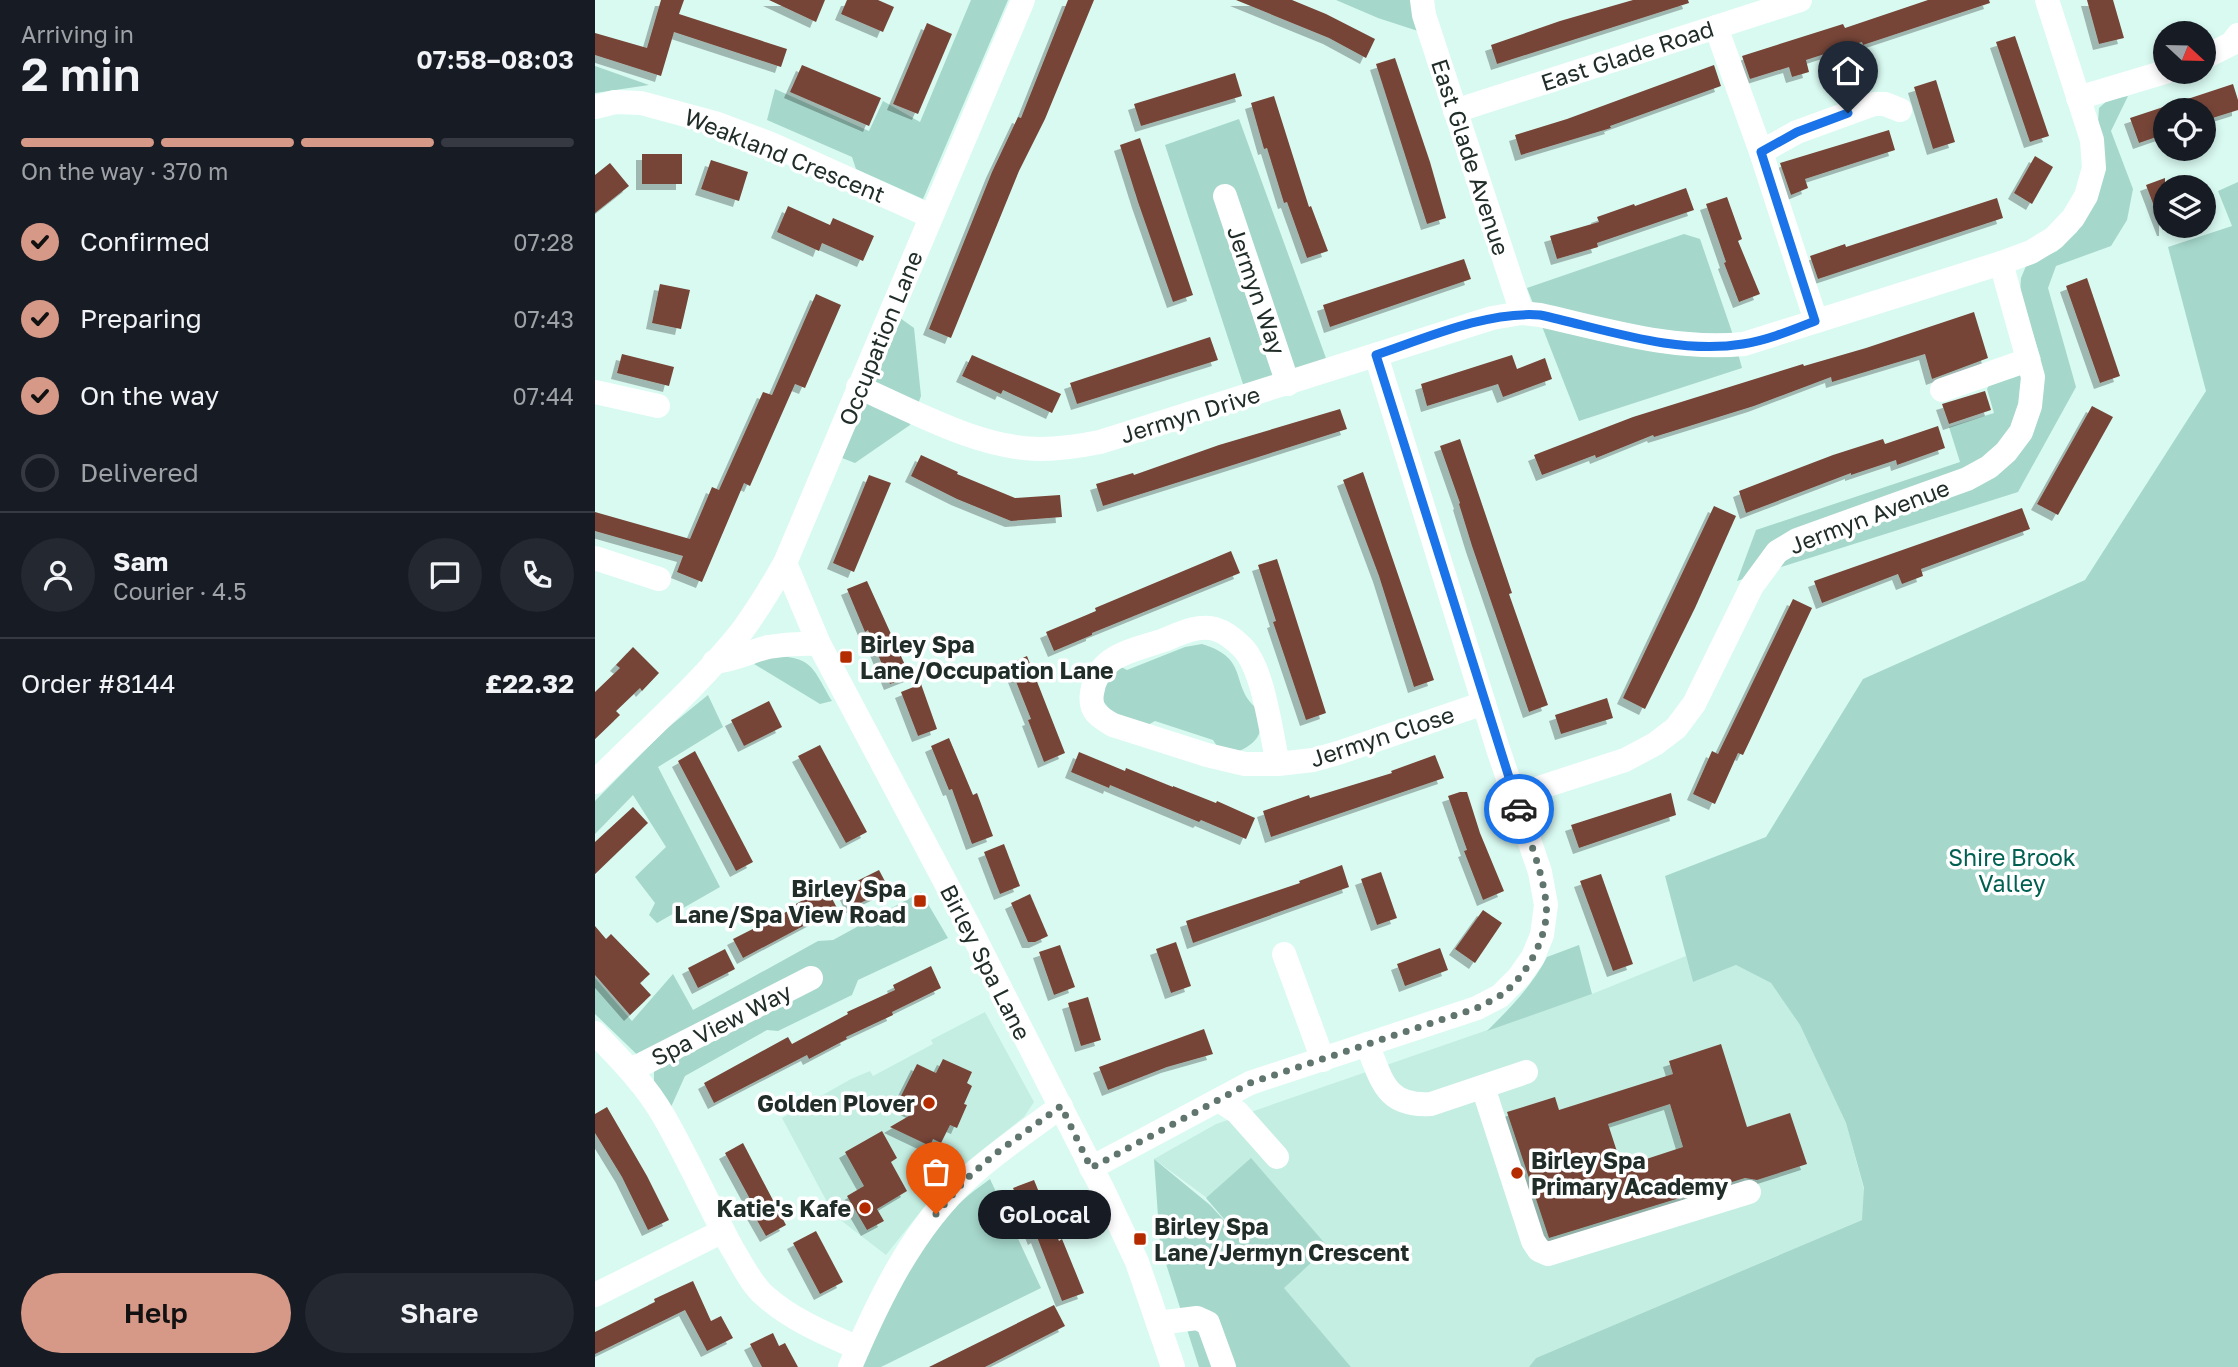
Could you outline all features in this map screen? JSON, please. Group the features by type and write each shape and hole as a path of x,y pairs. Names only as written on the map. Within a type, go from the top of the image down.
{"street":[{"name":"Occupation Lane","path":"595,782 714,662 761,604 785,562 1023,0"},
{"name":"East Glade Avenue","path":"1422,0 1424,15 1522,313"},
{"name":"East Glade Road","path":"1455,111 1800,0"},
{"name":"Jermyn Drive","path":"858,387 973,437 1005,445 1039,449 1069,448 1100,442 1492,318 1522,313 1664,342 1704,346 1744,344 1777,336 1815,321 2031,252 2054,238 2073,218 2086,196 2094,167 2092,149 2047,0"},
{"path":"1716,27 1761,152 1815,321"},
{"path":"2216,52 2231,44 2238,35"},
{"path":"2078,98 2153,76"},
{"name":"Weakland Crescent","path":"595,107 615,102 641,103 715,123 771,144 930,216"},
{"path":"1761,152 1797,132 1874,104 1885,104 1900,110"},
{"name":"Jermyn Way","path":"1225,197 1288,384"},
{"name":"Jermyn Avenue","path":"1514,796 1625,760 1655,744 1676,727 1694,704 1752,586 1777,552 1797,540 1967,479 1989,467 2006,452 2021,432 2030,406 2033,377 2001,263"},
{"path":"1091,1168 1250,1083 1477,1008 1500,996 1519,977 1533,957 1542,935 1546,905 1540,872 1376,355"},
{"path":"1942,390 2028,360"},
{"path":"595,391 658,406"},
{"path":"595,558 659,579"},
{"name":"Birley Spa Lane","path":"785,562 819,644 966,921 1137,1262 1173,1367"},
{"name":"Jermyn Close","path":"1278,764 1258,676 1244,649 1230,636 1214,629 1196,629 1130,651 1102,666 1095,675 1090,701 1099,717 1113,725 1245,764 1278,764 1313,760 1484,702"},
{"path":"714,662 737,659 765,648 795,643 819,644"},
{"path":"1284,954 1323,1060"},
{"name":"Spa View Way","path":"631,1070 811,978"},
{"path":"595,1033 631,1070 663,1115 744,1269 763,1294 783,1311 854,1357 895,1273 912,1244 936,1214 965,1180 995,1154 1061,1106"},
{"path":"1367,1044 1385,1088 1398,1100 1415,1105 1431,1104 1526,1072"},
{"path":"1483,1087 1533,1241 1539,1250 1548,1254 1749,1192"},
{"path":"1219,1100 1237,1112 1277,1157"},
{"path":"595,1295 723,1231"},
{"path":"1158,1323 1197,1318 1208,1323 1224,1367"}],"shaded area":[{"name":"Birley Spa Primary Academy","path":"1686,956 1693,982 1736,965 1771,983 1800,1025 1846,1123 1871,1216 1536,1358 1529,1367 1351,1367 1207,1198 1154,1159 1216,1124 1592,994"},
{"path":"985,1012 1034,1102 1024,1117 948,1177 886,1255 834,1215 782,1118 851,1079 870,1071 873,1076 933,1044 931,1040"}],"green space":[{"path":"971,0 1008,0 923,199 856,169 852,157 767,120 775,89 869,131 883,101 920,122"},
{"path":"1336,0 1411,0 1421,32 1378,18"},
{"path":"595,66 649,85 595,93"},
{"path":"2128,96 2111,131 2133,189 2127,220 2111,246 2056,266 2048,288 2076,387 2018,492 1737,581 1756,530 1960,462 1949,427 1994,413 1987,389 1992,379 2041,359 2020,294 2021,278 2026,266 2057,251 2077,232 2092,206 2099,108 2109,99"},
{"path":"1239,119 1327,361 1244,387 1165,145"},
{"name":"Shire Brook Valley","path":"2238,182 2238,1367 1529,1367 1536,1358 1862,1220 1864,1188 1846,1123 1800,1025 1771,983 1736,965 1693,982 1665,876 1766,837 1863,679 2085,580 2206,391 2168,247 2195,238 2216,238 2216,231 2232,226 2218,191"},
{"path":"1684,234 1700,239 1742,368 1579,421 1527,288"},
{"path":"900,318 914,328 921,396 910,425 855,463 842,458"},
{"path":"1202,644 1228,657 1234,665 1244,692 1259,710 1261,726 1257,738 1241,750 1233,754 1219,749 1213,740 1155,721 1146,726 1112,712 1102,700 1104,683 1119,666 1127,670 1185,647"},
{"path":"769,656 803,661 815,672 832,701 820,704 754,664"},
{"path":"708,695 723,727 658,767 720,887 657,923 649,915 655,903 635,877 666,847 633,795 595,834 595,801 665,730"},
{"path":"921,892 948,938 858,980 852,995 778,1031 767,1030 685,1076 671,1107 654,1082 654,1071 595,1014 595,978 632,1021 673,974 693,1010 818,941 833,940"},
{"path":"1579,945 1592,994 1487,1031 1527,987 1547,957"},
{"path":"1251,1158 1328,1247 1284,1288 1351,1367 1199,1367 1160,1245 1154,1159 1210,1205 1236,1233 1206,1198"},
{"path":"990,1179 1041,1288 881,1367 862,1367 890,1305 924,1247 956,1207"}],"building":[{"path":"661,0 684,0 679,14 787,49 781,67 674,32 661,76 595,55 595,33 647,48"},
{"path":"769,0 825,0 816,22"},
{"path":"847,0 878,0 894,7 883,32 841,14"},
{"path":"1068,0 1094,0 1045,119 1019,171 951,338 929,329 992,172 1018,117 1021,118"},
{"path":"1236,0 1292,0 1375,39 1366,58 1329,38"},
{"path":"1633,0 1688,0 1689,3 1497,64 1491,45"},
{"path":"1928,0 1989,0 1990,3 1863,45 1862,42 1806,60 1809,72 1792,77 1789,67 1750,79 1742,56 1843,24 1845,28"},
{"path":"2087,0 2113,0 2124,38 2099,44"},
{"path":"927,23 952,34 918,114 893,104"},
{"path":"2015,36 2049,136 2030,142 1996,42"},
{"path":"1395,58 1446,218 1427,224 1376,64"},
{"path":"802,65 881,98 869,126 790,92"},
{"path":"1714,65 1721,86 1610,126 1611,128 1521,155 1515,135 1567,119"},
{"path":"1235,73 1242,96 1141,126 1134,104"},
{"path":"1936,80 1955,142 1933,149 1914,87"},
{"path":"2233,84 2238,110 2216,117 2216,98 2191,98"},
{"path":"1274,96 1309,207 1311,206 1328,251 1307,258 1287,202 1284,203 1267,148 1264,149 1251,103"},
{"path":"2153,110 2153,138 2139,143 2130,118"},
{"path":"1889,130 1895,150 1805,179 1808,188 1791,195 1780,163"},
{"path":"1140,138 1193,295 1173,302 1120,145"},
{"path":"642,154 682,154 682,184 642,184"},
{"path":"2035,156 2053,167 2032,204 2014,193"},
{"path":"711,160 748,172 739,201 701,189"},
{"path":"610,163 629,186 595,213 595,175"},
{"path":"2153,182 2153,204 2146,185"},
{"path":"1686,188 1694,210 1597,243 1598,247 1557,259 1550,236 1599,222 1597,217"},
{"path":"1727,197 1742,239 1738,241 1760,294 1739,302 1706,204"},
{"path":"1997,198 2003,218 1818,279 1810,256"},
{"path":"788,206 830,225 833,218 874,236 863,261 822,243 819,251 777,232"},
{"path":"1464,259 1471,279 1330,327 1323,305"},
{"path":"2087,278 2120,376 2100,383 2066,286"},
{"path":"660,284 690,290 681,329 652,323"},
{"path":"816,294 841,305 805,388 795,384 750,486 744,483 702,582 677,572 683,556 595,531 595,512 690,539 712,487 719,490 763,392 772,395"},
{"path":"1974,312 1988,358 1932,379 1925,354 1832,382 1831,377 1754,406 1654,437 1653,435 1596,458 1595,455 1542,475 1534,455 1633,417 1803,364 1804,366 1866,348"},
{"path":"1210,337 1218,360 1077,404 1070,383"},
{"path":"622,354 674,367 669,386 617,373"},
{"path":"972,355 1061,394 1052,413 1003,390 1001,394 962,376"},
{"path":"1512,355 1517,369 1545,358 1552,379 1503,397 1498,384 1427,406 1421,384"},
{"path":"1985,391 1991,410 1949,424 1942,404"},
{"path":"2092,406 2113,417 2058,515 2037,504"},
{"path":"1340,409 1347,429 1103,506 1096,484 1133,473 1134,475 1219,445"},
{"path":"1938,426 1945,448 1897,465 1896,460 1851,473 1746,513 1739,491 1833,455 1883,439 1885,444"},
{"path":"1460,439 1512,593 1509,594 1548,705 1529,712 1440,446"},
{"path":"921,455 958,472 957,474 1015,498 1060,495 1062,517 1011,521 957,499 911,476"},
{"path":"1363,472 1434,680 1414,687 1379,576 1343,480"},
{"path":"869,475 891,483 854,572 833,563"},
{"path":"1714,506 1736,516 1695,608 1645,709 1623,698"},
{"path":"2022,508 2030,529 1921,569 1923,576 1902,584 1898,574 1822,603 1814,581"},
{"path":"1231,551 1240,573 1054,651 1046,632 1096,611 1095,608"},
{"path":"1277,559 1326,713 1306,720 1273,622 1276,621 1258,565"},
{"path":"867,581 910,676 890,684 868,630 865,632 847,589"},
{"path":"1793,599 1812,608 1743,755 1738,753 1715,804 1693,794 1712,751 1718,754"},
{"path":"633,647 659,673 642,691 640,688 616,711 620,715 595,739 595,692 620,668 616,665"},
{"path":"1027,656 1065,753 1044,762 1028,720 1031,719 1009,664"},
{"path":"921,684 937,729 918,736 901,692"},
{"path":"1607,698 1613,718 1561,734 1555,715"},
{"path":"769,701 782,727 744,746 731,720"},
{"path":"949,738 973,795 977,793 993,836 972,844 952,789 949,790 931,746"},
{"path":"820,745 867,832 846,843 798,756"},
{"path":"695,751 753,862 736,871 678,761"},
{"path":"1079,752 1125,771 1126,768 1216,803 1217,801 1255,818 1246,839 1071,772"},
{"path":"1435,755 1444,778 1271,837 1263,811 1309,795 1310,798 1392,773 1391,771"},
{"path":"1467,792 1480,833 1504,891 1483,900 1464,851 1467,850 1448,796"},
{"path":"1671,793 1676,815 1579,848 1571,825"},
{"path":"633,807 648,823 595,874 595,842"},
{"path":"1004,844 1020,886 1000,894 984,852"},
{"path":"1342,865 1349,887 1193,943 1186,921 1300,883 1299,881"},
{"path":"879,870 889,889 852,907 843,888"},
{"path":"1381,872 1397,918 1377,925 1361,879"},
{"path":"1601,874 1633,964 1613,971 1580,881"},
{"path":"826,887 837,908 743,958 733,939 788,911 787,909"},
{"path":"1030,894 1048,936 1035,942 1028,942 1011,903"},
{"path":"1483,910 1502,923 1475,963 1455,949"},
{"path":"595,926 606,939 611,934 650,974 640,983 651,995 630,1015 595,975"},
{"path":"1176,942 1191,986 1171,993 1156,949"},
{"path":"1060,945 1075,987 1054,995 1039,952"},
{"path":"1440,948 1448,970 1405,986 1397,964"},
{"path":"725,949 735,969 698,988 688,968"},
{"path":"931,966 941,988 809,1059 807,1055 714,1103 704,1083 788,1037 792,1044 848,1014 847,1012 895,990 893,985"},
{"path":"1088,997 1101,1040 1081,1046 1068,1003"},
{"path":"1204,1029 1213,1054 1167,1067 1108,1090 1099,1067"},
{"path":"1721,1044 1747,1127 1790,1113 1807,1164 1757,1180 1745,1178 1549,1238 1507,1112 1555,1097 1559,1110 1673,1074 1669,1061","holes":["1670,1104 1683,1147 1622,1167 1608,1124"]},
{"name":"Golden Plover","path":"943,1059 972,1072 967,1083 972,1086 957,1128 950,1125 941,1143 933,1139 930,1146 890,1127 914,1113 897,1104 917,1064 936,1073"},
{"path":"607,1107 669,1220 648,1230 622,1177 595,1133 595,1114"},
{"path":"882,1131 897,1158 891,1162 907,1191 877,1209 884,1221 867,1230 847,1196 864,1186 845,1152"},
{"path":"743,1143 786,1225 766,1236 746,1201 750,1199 725,1153"},
{"path":"1034,1180 1084,1293 1062,1301 1037,1237 1034,1239 1013,1188"},
{"path":"816,1231 843,1282 820,1294 793,1243"},
{"path":"693,1281 711,1321 721,1316 733,1338 707,1351 685,1310 595,1354 595,1332"},
{"path":"1054,1305 1065,1326 985,1367 929,1367"},
{"path":"773,1333 779,1346 785,1343 798,1367 762,1367 750,1344"}],"way so far":[{"path":"936,1214 965,1180 995,1154 1061,1106 1091,1168 1250,1083 1477,1008 1500,996 1519,977 1533,957 1542,935 1546,905 1540,872 1519,809"}],"place":[{"name":"Birley Spa Lane/Occupation Lane","path":"846,657"},
{"name":"Birley Spa Lane/Spa View Road","path":"920,901"},
{"name":"Golden Plover","path":"929,1103"},
{"name":"Birley Spa Primary Academy","path":"1517,1173"},
{"name":"Katie's Kafe","path":"865,1208"},
{"name":"GoLocal","path":"936,1214"},
{"name":"Birley Spa Lane/Jermyn Crescent","path":"1140,1239"}],"route":[{"path":"1519,809 1376,355 1492,318 1522,313 1664,342 1704,346 1744,344 1777,336 1815,321 1761,152 1797,132 1848,113"}]}
